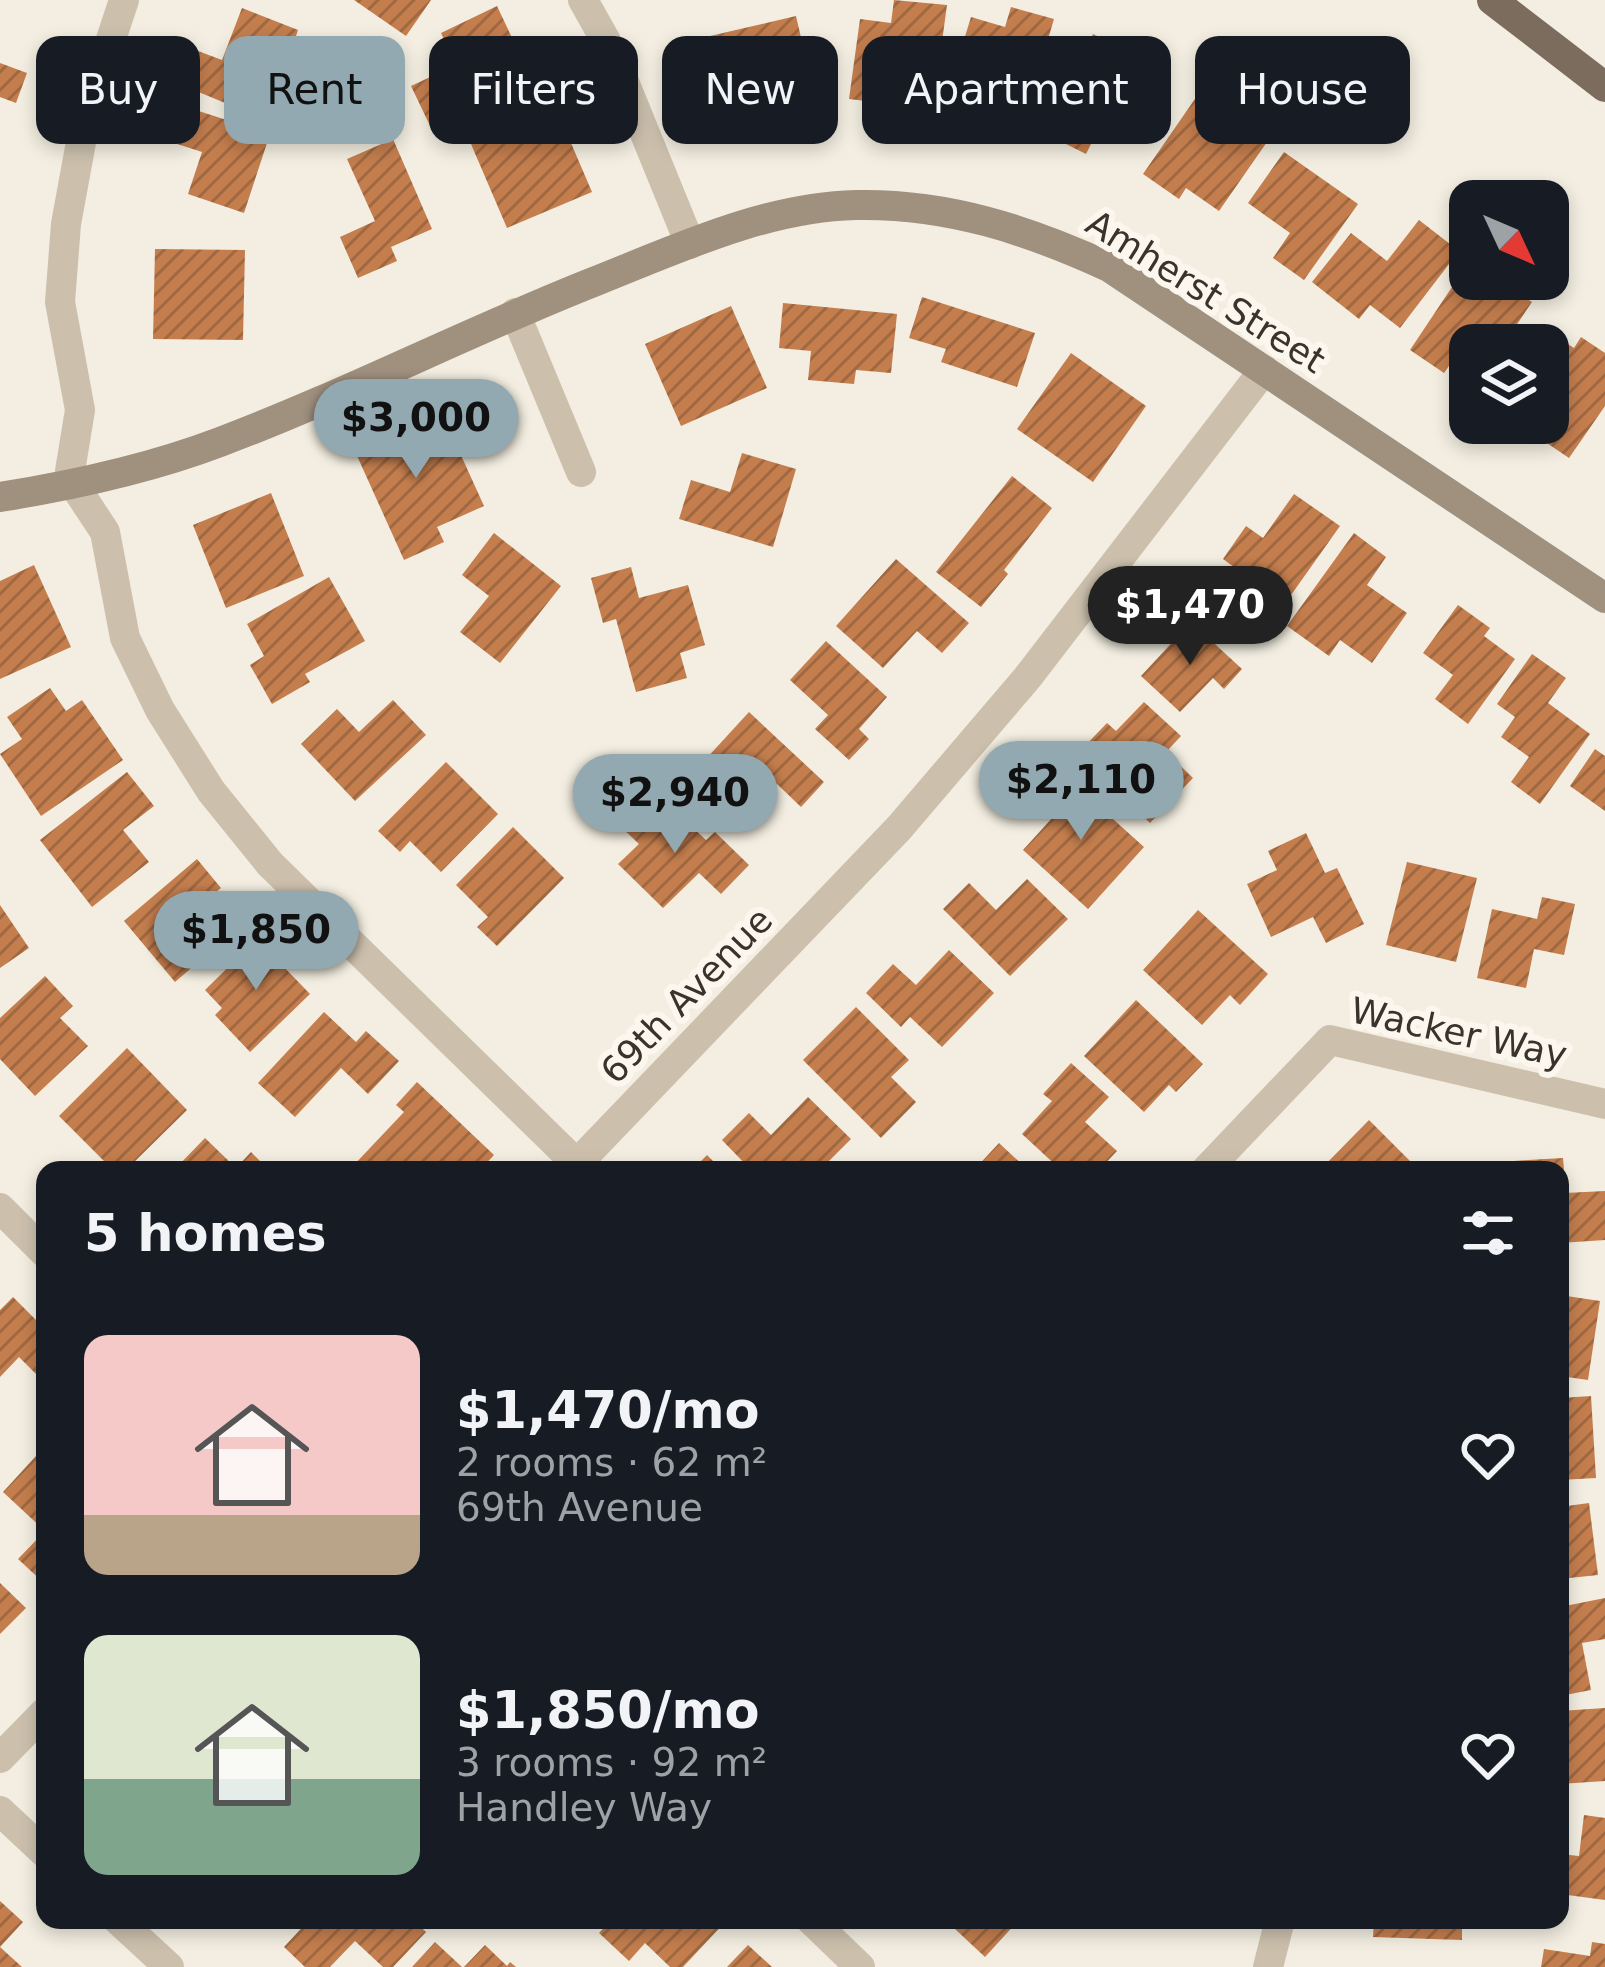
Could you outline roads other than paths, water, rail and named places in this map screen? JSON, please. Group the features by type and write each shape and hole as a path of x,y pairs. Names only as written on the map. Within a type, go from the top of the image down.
{"main road":[{"path":"1492,0 1605,87"}],"street":[{"path":"124,0 86,116 66,224 60,302 80,410 70,471 105,532 125,638 160,710 211,790 271,863 568,1161"},
{"path":"583,0 611,50 690,244"},
{"name":"Amherst Street","path":"0,497 74,485 220,442 515,313 690,244 785,214 854,205 932,209 1047,238 1109,267 1605,598"},
{"path":"515,313 581,472"},
{"name":"69th Avenue","path":"580,1161 899,827 1028,678 1264,370"},
{"name":"Wacker Way","path":"1215,1161 1330,1040 1605,1104"},
{"path":"0,1208 36,1244"},
{"path":"0,1758 36,1721"},
{"path":"0,1811 36,1844"},
{"path":"128,1929 169,1967"},
{"path":"821,1929 860,1967"},
{"path":"1268,1967 1278,1929"}]}
